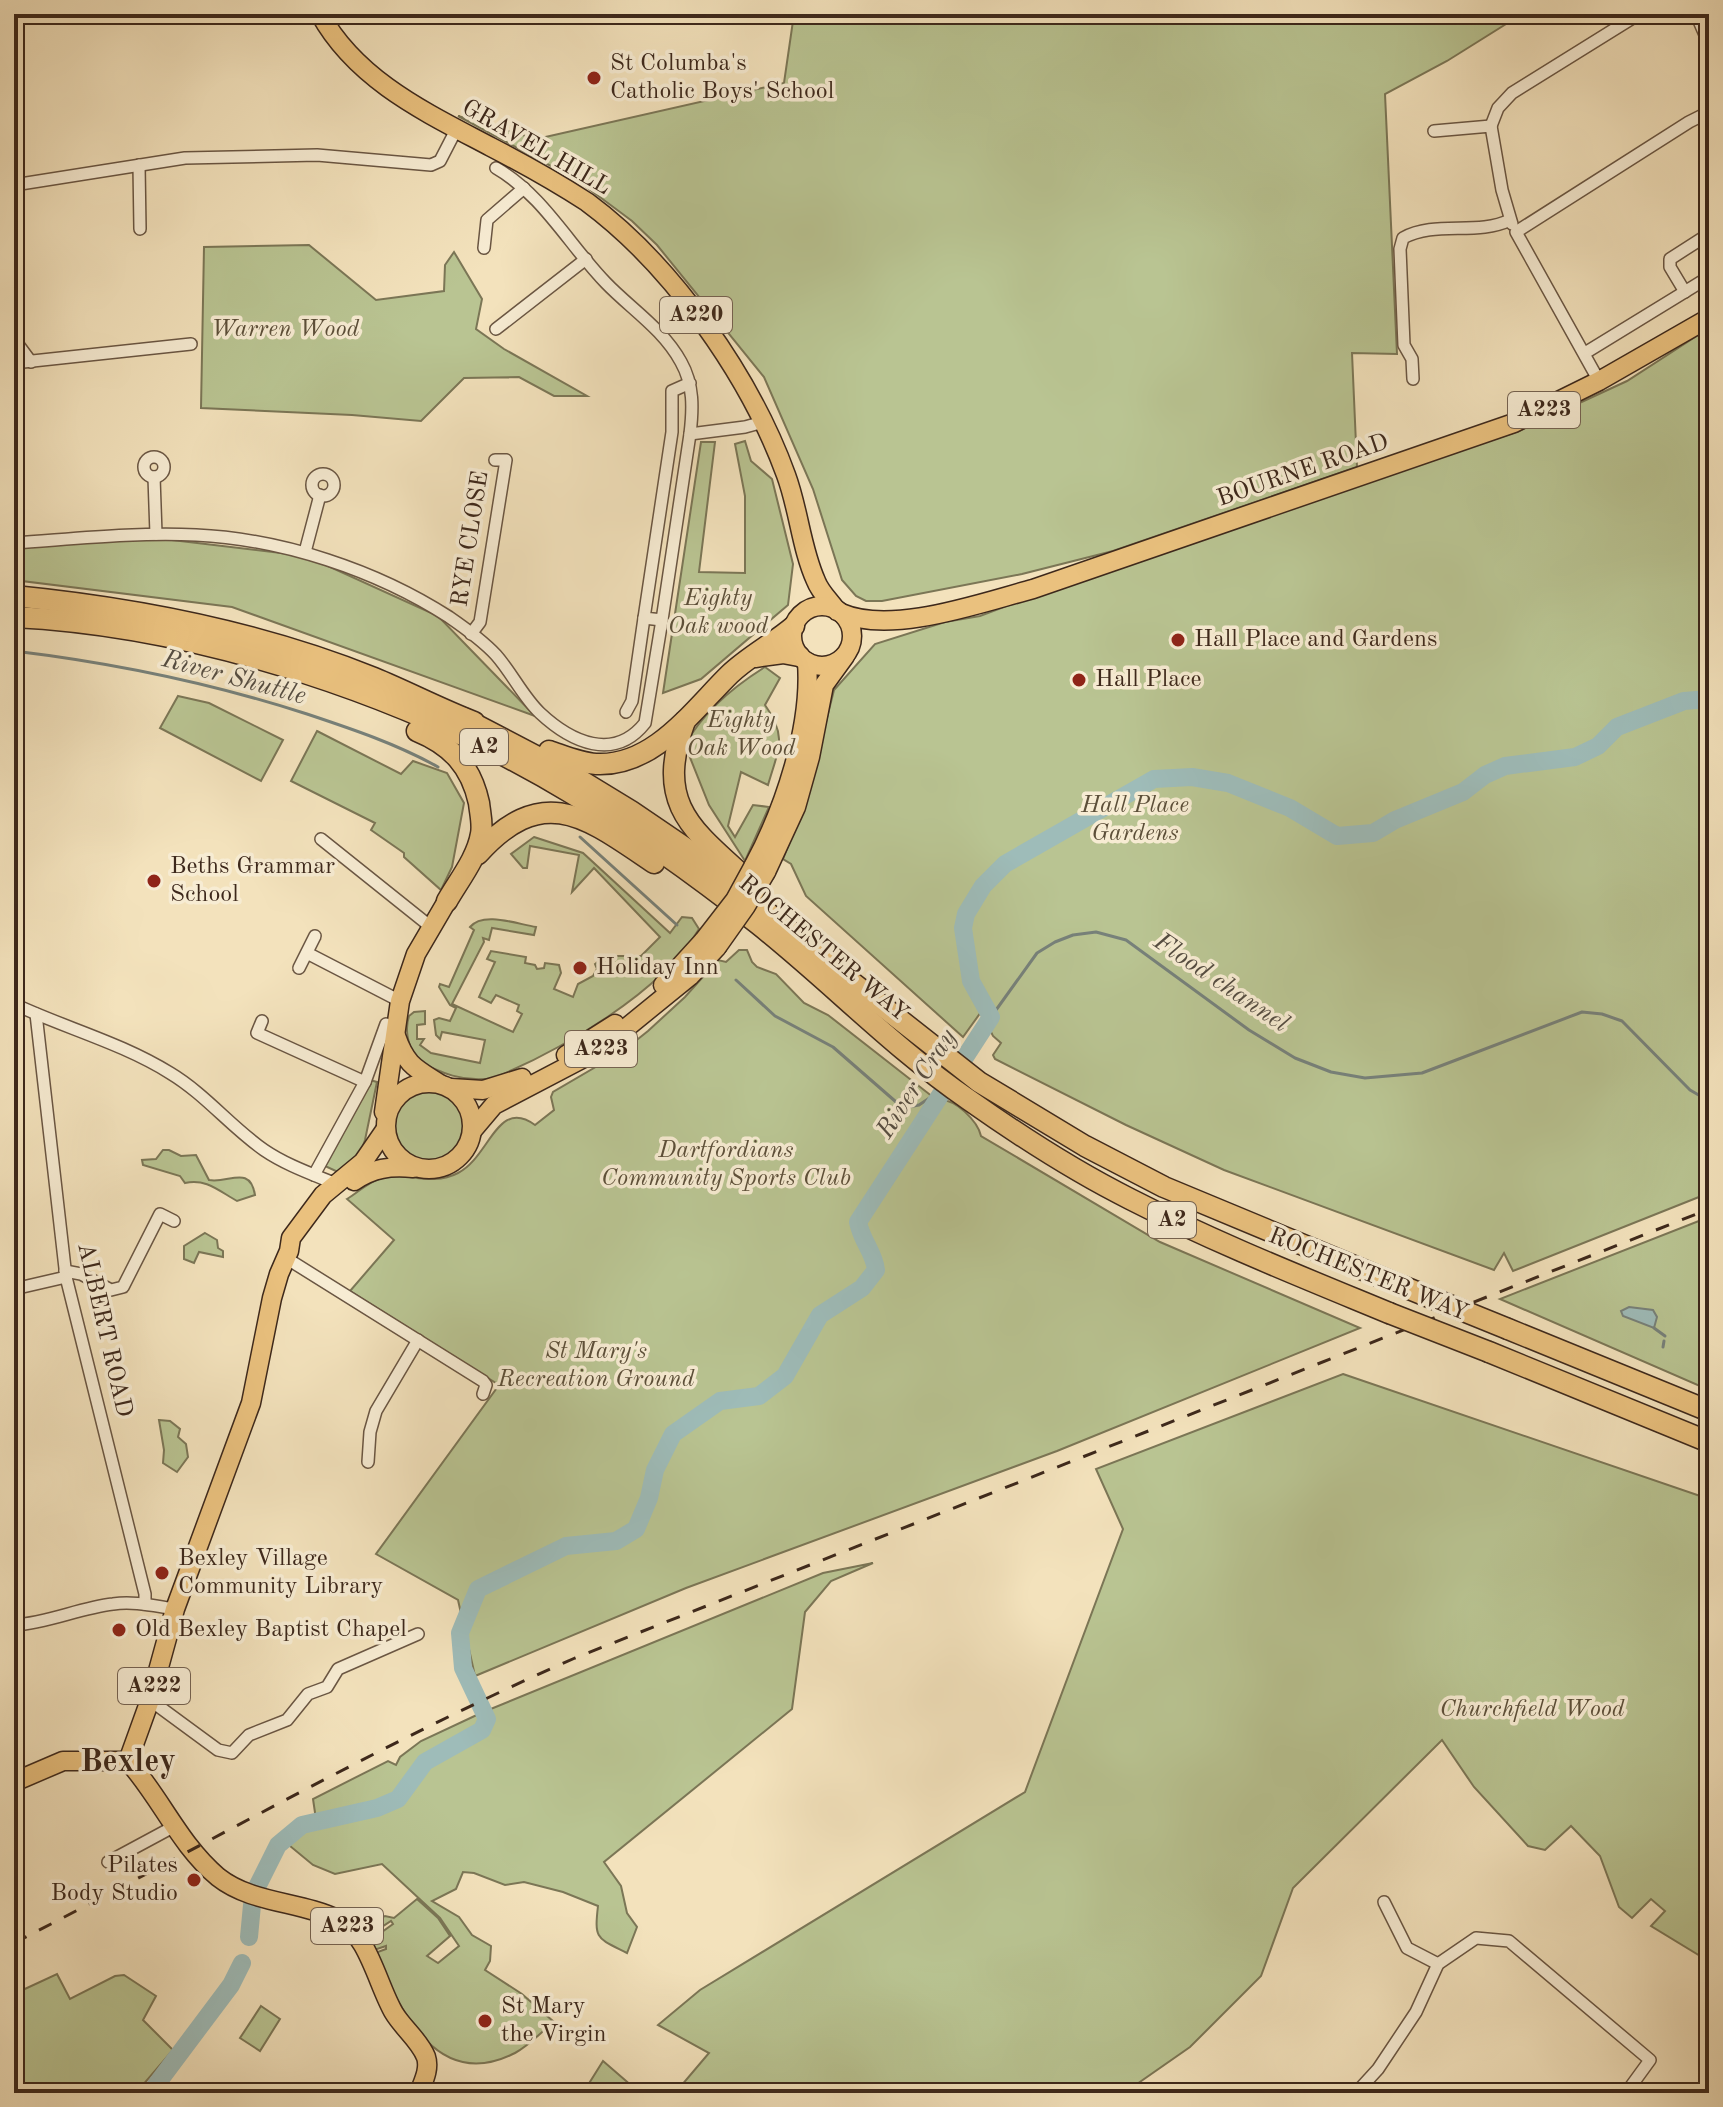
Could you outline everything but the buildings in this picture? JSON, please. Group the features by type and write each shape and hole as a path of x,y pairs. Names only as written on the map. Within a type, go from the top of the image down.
{"highway":[{"name":"A2","path":"14,596 123,610 266,642 374,678 463,718"},
{"path":"14,618 204,656 270,675 369,710 436,739 452,750 464,764 476,787 481,834 470,863 447,901"},
{"name":"ROCHESTER WAY","path":"14,618 101,626 236,654 371,697 455,733 569,791 636,834 758,924 932,1073 1164,1187 1709,1411"},
{"path":"463,718 578,761 598,764 623,761 650,750 733,671 800,619"},
{"path":"751,658 783,653 803,659"},
{"name":"ROCHESTER WAY","path":"463,718 572,775 706,862 940,1050 974,1091 1061,1161 1126,1198 1194,1230 1389,1313 1709,1442"},
{"path":"686,718 677,744 674,790 683,814 693,829 849,969 881,1003"},
{"path":"470,863 502,829 522,818 544,813 566,813 583,818 703,896 854,1017 881,1032"}],"main road":[{"name":"GRAVEL HILL","path":"320,14 357,64 394,93 456,130 544,175 587,202 638,244 708,331 763,422 791,488 816,583 839,612"},
{"name":"BOURNE ROAD","path":"839,612 865,621 895,621 971,606 1060,579 1485,434 1542,411 1709,318"},
{"name":"GRAVEL HILL","path":"800,619 809,593 808,559"},
{"path":"821,606 839,612 850,626 848,651 831,665 823,666 803,659 792,642 800,619 821,606"},
{"name":"BOURNE ROAD","path":"760,869 796,807 810,757 824,685 860,638 895,621"},
{"name":"BOURNE ROAD","path":"446,1086 483,1090 496,1088 558,1060 643,1003 746,906 785,795 801,733 809,688 803,659"},
{"path":"416,1168 395,1154 385,1128 390,1029 416,954 447,901"},
{"name":"BOURNE ROAD","path":"472,1131 494,1105 599,1050 690,976 710,943"},
{"path":"288,1255 330,1202 363,1175 383,1167 442,1167 461,1154 472,1131 468,1106 446,1086 411,1066 390,1029"},
{"path":"175,1609 251,1403 272,1298 291,1238 311,1209 363,1162 385,1128 394,1102 401,1093 424,1084 446,1086"},
{"name":"A222","path":"128,1761 150,1700 175,1609"},
{"path":"14,1782 63,1761 128,1761"},
{"name":"A223","path":"128,1761 145,1781 173,1827 217,1876 256,1895 322,1913 342,1921 351,1929 362,1943 392,2010 427,2063 419,2093"}],"street":[{"path":"1599,381 1510,220 1491,126 1498,108 1512,93 1639,14"},
{"path":"1696,14 1709,44"},
{"path":"1516,232 1709,112"},
{"path":"1434,131 1491,126"},
{"path":"14,185 185,158 317,155 431,165 440,161 456,130"},
{"path":"139,165 140,229"},
{"path":"14,543 156,534 199,535 260,542 305,552 385,583 447,616 497,656 539,712 568,734 594,745 614,745 635,736 645,723 662,620 690,434 693,408 690,383 670,346 645,318 606,283 524,188 496,168"},
{"path":"484,248 487,220 524,188"},
{"path":"1413,379 1412,359 1404,345 1400,249 1403,238 1415,231 1496,227 1510,220"},
{"path":"1685,292 1670,267 1670,259 1709,234"},
{"path":"496,329 586,259"},
{"path":"1585,353 1709,277"},
{"path":"14,339 31,362"},
{"path":"14,363 191,344"},
{"path":"626,712 632,701 672,432 672,391 690,383"},
{"path":"690,434 763,422"},
{"name":"RYE CLOSE","path":"471,634 480,622 506,460 495,460"},
{"path":"154,477 156,534"},
{"path":"305,552 320,495"},
{"path":"644,618 662,620"},
{"path":"321,839 431,927"},
{"path":"299,968 315,936"},
{"path":"307,953 400,1001"},
{"path":"14,1021 19,1006 64,1023 166,1071 205,1099 263,1150 336,1184"},
{"name":"ALBERT ROAD","path":"36,1014 65,1274 145,1604"},
{"path":"262,1021 257,1033 365,1082"},
{"path":"314,1175 390,1029"},
{"path":"14,1289 65,1274 81,1274 105,1288 117,1290 126,1284 160,1214 174,1221"},
{"path":"288,1255 483,1381 486,1385 483,1394"},
{"path":"368,1462 372,1420 418,1340"},
{"path":"14,1625 110,1604 145,1604 175,1609"},
{"path":"150,1700 218,1750 232,1753 243,1738 287,1720 308,1694 327,1687 338,1669 418,1634"},
{"path":"108,1862 173,1827"},
{"path":"1384,1902 1407,1948 1438,1964"},
{"path":"1356,2093 1378,2069 1416,2012 1438,1964 1476,1938 1509,1941 1650,2060 1626,2093"}],"green space":[{"path":"794,14 1522,14 1447,61 1385,94 1397,354 1352,353 1357,467 1113,551 1022,574 882,601 866,601 856,596 842,580 813,489 764,377 657,245 632,221 577,180 458,116 541,138 784,83"},
{"name":"Warren Wood","path":"309,245 376,300 444,291 445,265 454,252 482,299 476,329 504,349 587,396 554,396 519,377 464,378 421,421 201,408 204,247"},
{"name":"Hall Place Gardens","path":"1709,328 1709,1193 1513,1271 1504,1253 1494,1270 1224,1170 995,1059 993,1055 1001,1043 993,1036 981,1012 963,1037 806,896 791,864 783,859 807,798 834,690 875,644 945,622 980,616 1116,565 1519,431 1627,381"},
{"name":"Eighty Oak wood","path":"745,441 751,461 772,479 793,564 788,605 701,679 663,693 701,442 715,442 699,572 745,573 745,496 735,444"},
{"path":"155,538 306,556 438,616 535,716 232,607 14,580 14,545"},
{"name":"Eighty Oak Wood","path":"765,667 780,678 765,705 777,726 779,744 768,785 741,772 728,826 735,837 753,805 769,807 745,861 709,805 685,745 720,701"},
{"path":"178,696 209,703 283,740 261,781 160,728"},
{"path":"317,731 401,774 413,761 447,773 464,803 452,867 441,890 404,857 404,853 371,830 375,823 291,781"},
{"path":"534,837 583,853 670,933 682,917 692,918 699,929 682,953 635,997 549,1052 494,1078 462,1078 433,1069 414,1059 407,1027 409,1016 414,1012 425,1011 425,1024 417,1025 417,1039 424,1039 420,1045 431,1053 480,1063 485,1040 442,1032 440,1039 436,1035 434,1020 450,1021 456,1008 450,1005 439,987 440,984 449,987 474,930 470,927 476,922 492,919 536,927 534,935 492,928 489,940 483,938 484,942 452,1004 513,1032 522,1014 517,1011 519,1005 496,995 491,1003 479,997 495,962 487,959 491,951 526,957 525,963 535,965 537,969 544,968 545,963 559,965 561,973 554,989 573,997 578,984 593,976 597,969 595,964 599,961 610,961 610,956 641,956 660,937 594,868 572,892 579,855 530,846 527,868 523,868 511,854"},
{"path":"739,950 747,950 757,967 776,974 804,1003 828,1015 938,1101 944,1100 958,1106 970,1117 981,1136 1160,1242 1360,1328 1057,1451 686,1588 475,1676 458,1600 376,1554 499,1385 350,1291 394,1240 347,1199 370,1183 388,1176 437,1179 458,1173 478,1155 494,1132 511,1118 522,1118 535,1125 554,1110 553,1092 623,1051 685,997 718,960 726,962"},
{"path":"370,1080 377,1082 365,1140 360,1154 338,1172 325,1166"},
{"path":"429,1090 449,1096 459,1106 465,1126 459,1146 449,1156 429,1162 409,1156 399,1146 393,1126 399,1106 409,1096"},
{"path":"163,1150 181,1156 196,1155 209,1180 237,1177 248,1180 255,1195 237,1201 206,1184 185,1183 180,1176 143,1165 142,1160 156,1159"},
{"path":"1709,1217 1709,1390 1500,1299"},
{"path":"205,1233 217,1240 223,1257 199,1252 194,1263 184,1259 184,1246"},
{"name":"Churchfield Wood","path":"1343,1374 1709,1499 1709,1964 1651,1926 1665,1911 1651,1899 1632,1918 1619,1907 1600,1856 1571,1826 1545,1850 1528,1846 1474,1787 1442,1740 1293,1888 1261,1976 1190,2047 1124,2093 675,2093 709,2053 658,2025 700,1990 1025,1792 1123,1529 1096,1469"},
{"path":"159,1420 170,1421 180,1429 178,1437 186,1444 188,1457 177,1472 163,1463"},
{"path":"873,1563 831,1581 805,1612 792,1709 604,1862 621,1886 627,1913 637,1927 627,1953 600,1937 598,1906 563,1892 524,1882 505,1885 463,1872 456,1889 432,1901 459,1917 472,1935 491,1946 490,1961 485,1970 522,1994 554,2022 520,2050 488,2063 464,2062 443,2054 426,2040 397,1999 375,1953 386,1949 386,1946 374,1950 371,1940 393,1924 391,1921 368,1936 364,1928 385,1916 394,1918 417,1899 438,1918 450,1936 427,1956 438,1963 459,1946 440,1918 382,1864 335,1874 313,1865 290,1846 289,1843 302,1830 317,1826 313,1799 388,1761 396,1765 400,1757 421,1741 481,1713 823,1573"},
{"path":"57,1974 70,1999 115,1976 124,1975 156,1996 143,2020 173,2050 136,2093 14,2093 14,1994"},
{"path":"261,2006 280,2019 260,2051 240,2038"},
{"path":"603,2061 640,2093 583,2093"}],"water":[{"path":"1629,1307 1653,1310 1657,1317 1654,1328 1623,1316 1621,1311"}],"waterway":[{"name":"River Shuttle","path":"14,651 125,668 235,693 357,731 438,767"},
{"name":"River Cray","path":"257,1887 278,1845 302,1825 377,1808 398,1799 425,1762 482,1730 487,1719 463,1668 460,1633 478,1589 566,1546 616,1541 636,1529 649,1498 655,1470 673,1434 720,1401 759,1396 785,1376 820,1315 862,1288 876,1270 858,1222 991,1017 971,981 963,928 966,914 983,886 1005,864 1154,779 1192,777 1228,783 1290,808 1337,836 1373,833 1395,820 1463,792 1485,775 1505,766 1575,757 1598,746 1617,727 1684,701 1709,699"},
{"name":"River Shuttle","path":"580,837 677,925"},
{"name":"Flood channel","path":"991,1017 1037,953 1073,935 1096,932 1126,940 1249,1030 1295,1058 1331,1072 1365,1078 1422,1073 1582,1012 1602,1014 1622,1021 1690,1090 1709,1101"},
{"name":"River Shuttle","path":"736,980 775,1016 833,1047 903,1108 919,1105 943,1089"},
{"path":"1654,1328 1665,1336"},
{"path":"1663,1347 1664,1341"},
{"name":"River Cray","path":"249,1937 252,1905"},
{"name":"River Cray","path":"150,2093 231,1985 242,1963"}],"railway":[{"path":"14,1943 362,1760 575,1658 1709,1209"}],"place":[{"name":"St Columba's Catholic Boys' School","path":"594,78"},
{"name":"Hall Place and Gardens","path":"1178,640"},
{"name":"Hall Place","path":"1079,680"},
{"name":"Beths Grammar School","path":"154,881"},
{"name":"Holiday Inn","path":"580,968"},
{"name":"Bexley Village Community Library","path":"162,1573"},
{"name":"Old Bexley Baptist Chapel","path":"119,1630"},
{"name":"Pilates Body Studio","path":"194,1880"},
{"name":"St Mary the Virgin","path":"485,2021"}],"district":[{"name":"Bexley","path":"128,1763"}],"park label":[{"name":"Dartfordians Community Sports Club","path":"726,1165"},
{"name":"St Mary's Recreation Ground","path":"596,1366"}]}
